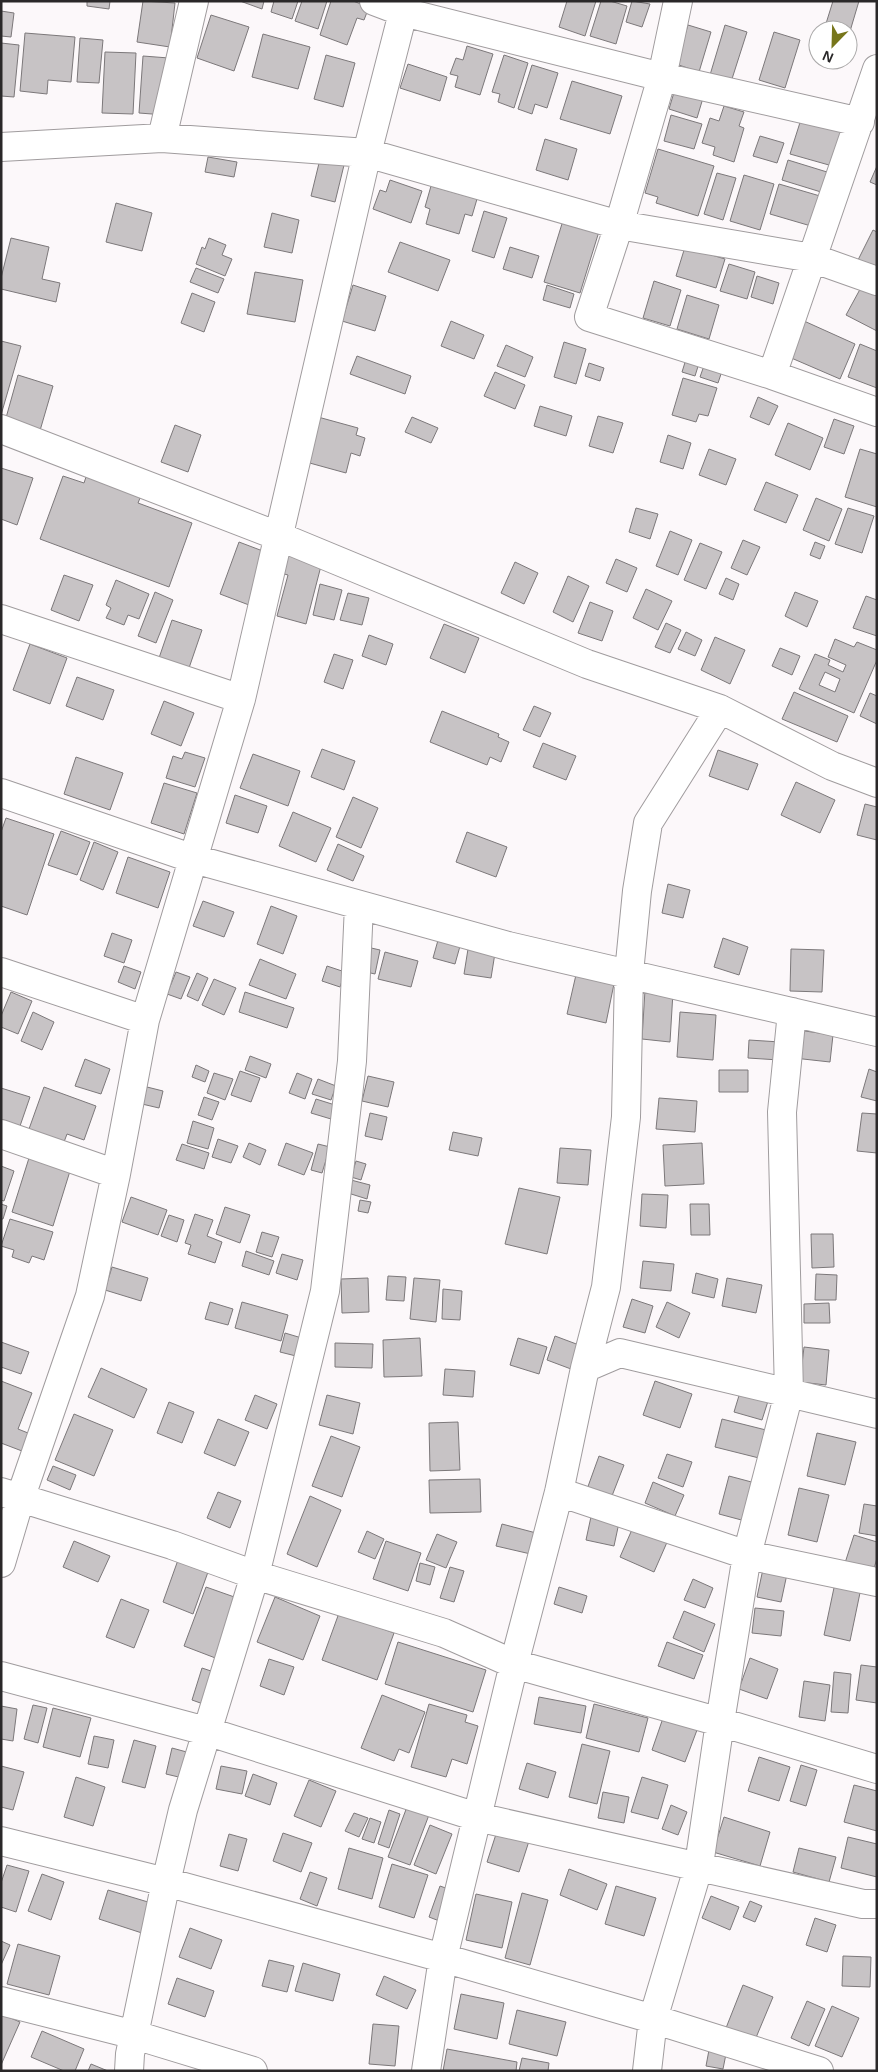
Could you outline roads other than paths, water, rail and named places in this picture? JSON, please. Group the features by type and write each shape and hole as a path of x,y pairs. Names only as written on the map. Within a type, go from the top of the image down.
{"street":[{"path":"162,138 194,1"},
{"path":"374,1 404,6 662,77 860,122"},
{"path":"678,1 662,77 619,226 588,317 772,375 877,412"},
{"path":"1,1563 10,1496 90,1296 116,1174 145,1020 241,699 404,6"},
{"path":"772,375 877,69"},
{"path":"1,147 162,138 368,153 619,226 812,258 877,281"},
{"path":"1,429 278,536 587,664 720,709 832,766 877,783"},
{"path":"1,620 241,699"},
{"path":"426,2071 443,1958 514,1664 559,1492 585,1368 606,1287 626,1117 629,973 637,891 648,823 720,709"},
{"path":"1,793 194,859 508,946 877,1032"},
{"path":"129,2071 130,2054 183,1810 255,1575 325,1291 352,1061 359,905"},
{"path":"1,972 145,1020"},
{"path":"647,2071 653,2019 699,1866 720,1722 748,1555 788,1393 782,1112 792,1012"},
{"path":"1,1134 116,1174"},
{"path":"585,1368 620,1353 877,1414"},
{"path":"559,1492 748,1555 877,1582"},
{"path":"10,1496 172,1545 255,1575 444,1634 514,1664 720,1722 877,1769"},
{"path":"1,1676 206,1731 477,1817 863,1904 877,1904"},
{"path":"1,1841 166,1882 443,1958 653,2019 819,2071"},
{"path":"1,2001 135,2035 253,2071"}]}
